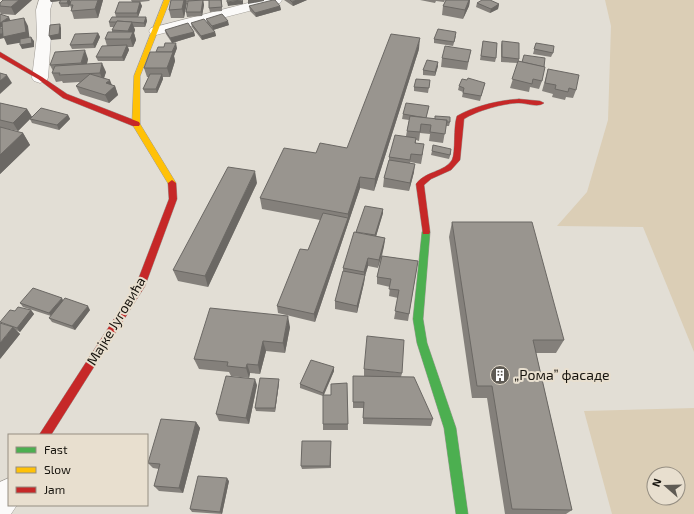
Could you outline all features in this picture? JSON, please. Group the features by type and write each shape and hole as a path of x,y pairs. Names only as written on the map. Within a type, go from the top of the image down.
{"street":[{"path":"40,78 43,59 43,10 46,0"},
{"path":"0,54 40,78 65,96 136,124 137,76 167,0"},
{"path":"156,31 275,0"},
{"path":"19,65 30,64 43,59"},
{"path":"462,514 450,428 422,343 419,325 426,228 420,184 424,179 445,170 454,164 456,160 460,118 464,114 486,109 498,103 507,101 540,103"},
{"name":"Мајке Југовића","path":"46,434 140,286 174,199 170,178 136,124"},
{"path":"0,506 8,494"}],"shaded area":[{"path":"605,0 694,0 694,352 643,227 557,226 587,192 608,120 611,26"},
{"path":"694,408 694,514 612,514 584,411"}],"building":[{"path":"3,0 19,0 11,7 0,6 0,3"},
{"path":"61,0 68,0 67,3 59,3"},
{"path":"71,0 98,0 95,9 71,11 73,5 70,5"},
{"path":"171,0 184,0 182,9 169,10"},
{"path":"203,0 201,12 186,12 188,1"},
{"path":"209,0 221,0 222,7 209,8"},
{"path":"227,0 241,0 227,2"},
{"path":"275,0 280,6 255,13 249,6"},
{"path":"446,0 469,0 465,10 443,6"},
{"path":"482,0 490,0 499,4 491,9 477,3"},
{"path":"119,2 140,2 137,13 115,13"},
{"path":"0,14 9,17 0,23"},
{"path":"222,14 228,21 212,26 206,19"},
{"path":"112,17 146,17 144,23 117,21 109,22"},
{"path":"24,18 26,32 3,37 2,22"},
{"path":"204,19 215,32 201,36 191,23"},
{"path":"117,21 132,22 128,31 112,30"},
{"path":"188,23 194,32 170,38 165,30"},
{"path":"60,24 59,34 49,36 50,25"},
{"path":"0,28 2,28 2,34 0,34"},
{"path":"438,29 456,32 454,42 434,39"},
{"path":"108,32 133,32 130,39 105,39"},
{"path":"98,33 93,44 70,45 75,34"},
{"path":"391,34 420,38 375,179 360,177 348,214 260,198 284,148 316,153 320,143 347,148"},
{"path":"31,37 32,43 20,45 20,39"},
{"path":"483,41 497,43 496,58 481,56"},
{"path":"502,41 519,43 519,59 502,57"},
{"path":"165,43 176,43 172,52 156,52 158,47 164,47"},
{"path":"536,43 554,46 553,53 534,49"},
{"path":"127,45 122,57 96,57 102,46"},
{"path":"445,46 471,50 468,62 442,58"},
{"path":"85,50 81,63 50,65 55,52"},
{"path":"150,52 173,52 167,68 144,68"},
{"path":"524,55 545,58 544,67 522,62"},
{"path":"427,60 438,62 435,72 423,70"},
{"path":"518,61 545,67 542,81 533,79 532,84 512,79"},
{"path":"102,63 100,73 59,75 60,73 52,73 55,66"},
{"path":"548,69 579,75 576,90 569,88 568,92 555,89 556,85 545,83"},
{"path":"0,73 7,75 0,81"},
{"path":"90,74 110,80 106,83 115,86 105,95 76,86"},
{"path":"150,74 162,74 156,89 143,89"},
{"path":"468,78 485,83 481,96 463,93 464,88 459,86 462,79 467,80"},
{"path":"416,79 430,80 429,88 414,87"},
{"path":"0,103 27,109 13,123 0,120"},
{"path":"406,103 429,106 426,118 403,114"},
{"path":"41,108 68,115 57,125 30,119"},
{"path":"410,116 447,120 445,134 430,132 431,125 421,124 420,132 407,131"},
{"path":"435,116 450,117 450,122 447,122 447,120 435,119"},
{"path":"0,127 23,133 0,155"},
{"path":"395,135 416,138 415,143 424,144 422,155 411,154 410,160 389,157"},
{"path":"433,145 451,149 450,155 432,151"},
{"path":"389,160 415,164 410,183 384,178"},
{"path":"228,167 255,171 205,276 173,270"},
{"path":"365,206 383,209 375,235 356,232"},
{"path":"323,213 348,218 314,314 277,306 300,249 308,250"},
{"name":"„Рома” фасаде","path":"452,222 532,222 564,340 533,340 572,510 512,509 492,386 477,386"},
{"path":"354,232 385,238 379,260 368,258 364,272 343,268"},
{"path":"382,256 418,261 409,314 395,311 399,290 389,289 391,279 377,277"},
{"path":"343,271 365,275 357,306 335,301"},
{"path":"33,288 62,298 49,313 20,303"},
{"path":"65,298 88,306 72,326 49,318"},
{"path":"18,307 31,310 17,328 0,322 10,310 15,311"},
{"path":"210,308 288,316 283,343 263,341 258,365 247,364 246,368 227,366 228,362 194,359"},
{"path":"0,323 13,327 0,343"},
{"path":"367,336 404,340 402,373 364,369"},
{"path":"311,360 334,367 323,393 300,384"},
{"path":"226,376 255,379 246,418 216,414"},
{"path":"353,376 414,377 433,419 363,418 364,402 353,402"},
{"path":"260,378 279,379 275,408 255,408"},
{"path":"347,383 348,424 323,424 323,395 331,395 331,384"},
{"path":"161,419 196,422 179,488 154,486 160,464 148,463"},
{"path":"302,441 331,441 330,466 301,466"},
{"path":"198,476 227,478 220,512 190,509"}],"traffic: fast":[{"path":"426,232 418,319 422,343 450,428 462,514"}],"traffic: slow":[{"path":"167,0 137,76 136,124 172,183"}],"traffic: jam":[{"path":"0,54 40,78 65,96 136,124"},
{"path":"426,232 420,184 428,177 448,168 456,160 460,118 468,113 503,102 519,101 540,103"},
{"path":"46,434 140,286 173,199 172,183"}],"place":[{"name":"„Рома” фасаде","path":"500,375"}]}
